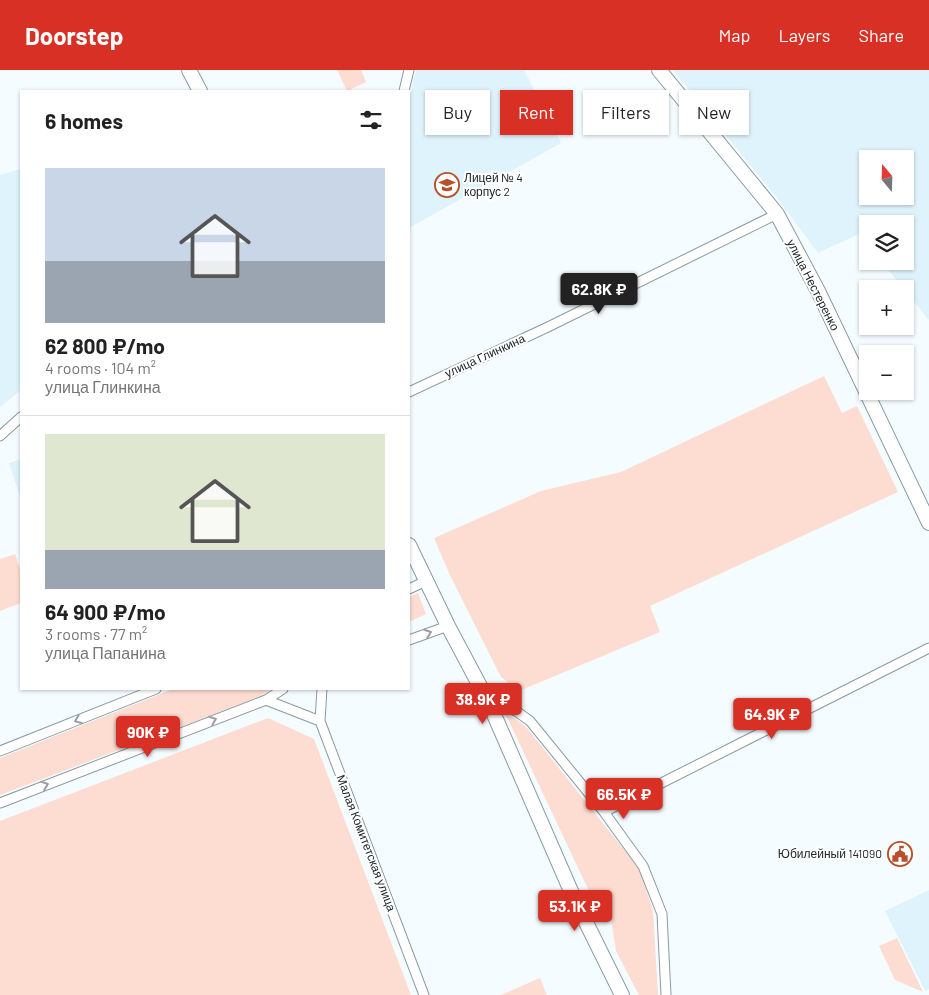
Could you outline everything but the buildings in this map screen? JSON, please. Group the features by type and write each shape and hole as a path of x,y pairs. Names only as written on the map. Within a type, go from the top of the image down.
{"street":[{"path":"189,70 199,90"},
{"path":"404,90 409,70"},
{"name":"улица Нестеренко","path":"659,70 777,214 818,292 929,523"},
{"name":"улица Глинкина","path":"410,392 550,326 777,214"},
{"path":"0,436 20,418"},
{"path":"410,547 448,626 489,703 574,898 622,995"},
{"path":"410,589 426,581"},
{"path":"410,640 448,626"},
{"path":"604,812 929,648"},
{"path":"0,751 153,690"},
{"path":"0,802 266,700 282,690"},
{"name":"Малая Комитетская улица","path":"322,690 320,721 424,995"},
{"path":"266,700 320,721"},
{"path":"489,703 516,711 530,721 604,812 643,866 662,914 666,995"}],"shaded area":[{"path":"337,70 361,70 366,82 347,90"},
{"name":"Лицей № 4 корпус 2","path":"416,70 524,70 534,90 500,90 500,135 557,135 561,143 410,227 410,97"},
{"path":"673,70 929,70 929,320 914,302 914,280 896,280 888,270 914,270 914,215 859,215 859,234 818,253 777,198 726,135 749,135 749,90 689,90"},
{"path":"20,169 20,391 0,407 0,175"},
{"path":"824,376 842,413 857,406 898,492 650,606 660,632 519,691 501,677 450,575 434,538 541,491 621,472"},
{"path":"20,459 20,497 9,463"},
{"path":"15,554 20,570 20,603 0,611 0,559"},
{"path":"418,593 426,614 410,622 410,597"},
{"path":"170,690 270,690 259,697 0,795 0,758"},
{"path":"506,715 516,719 527,728 640,870 653,911 658,995 639,995 616,951 610,913 588,889"},
{"path":"268,718 314,739 411,995 0,995 0,821"},
{"path":"929,890 929,989 925,991 885,911"},
{"path":"897,938 923,992 895,980 879,946"},
{"path":"540,978 547,995 501,995"}],"place":[{"name":"Лицей № 4 корпус 2","path":"447,185"},
{"name":"Юбилейный 141090","path":"900,854"}]}
